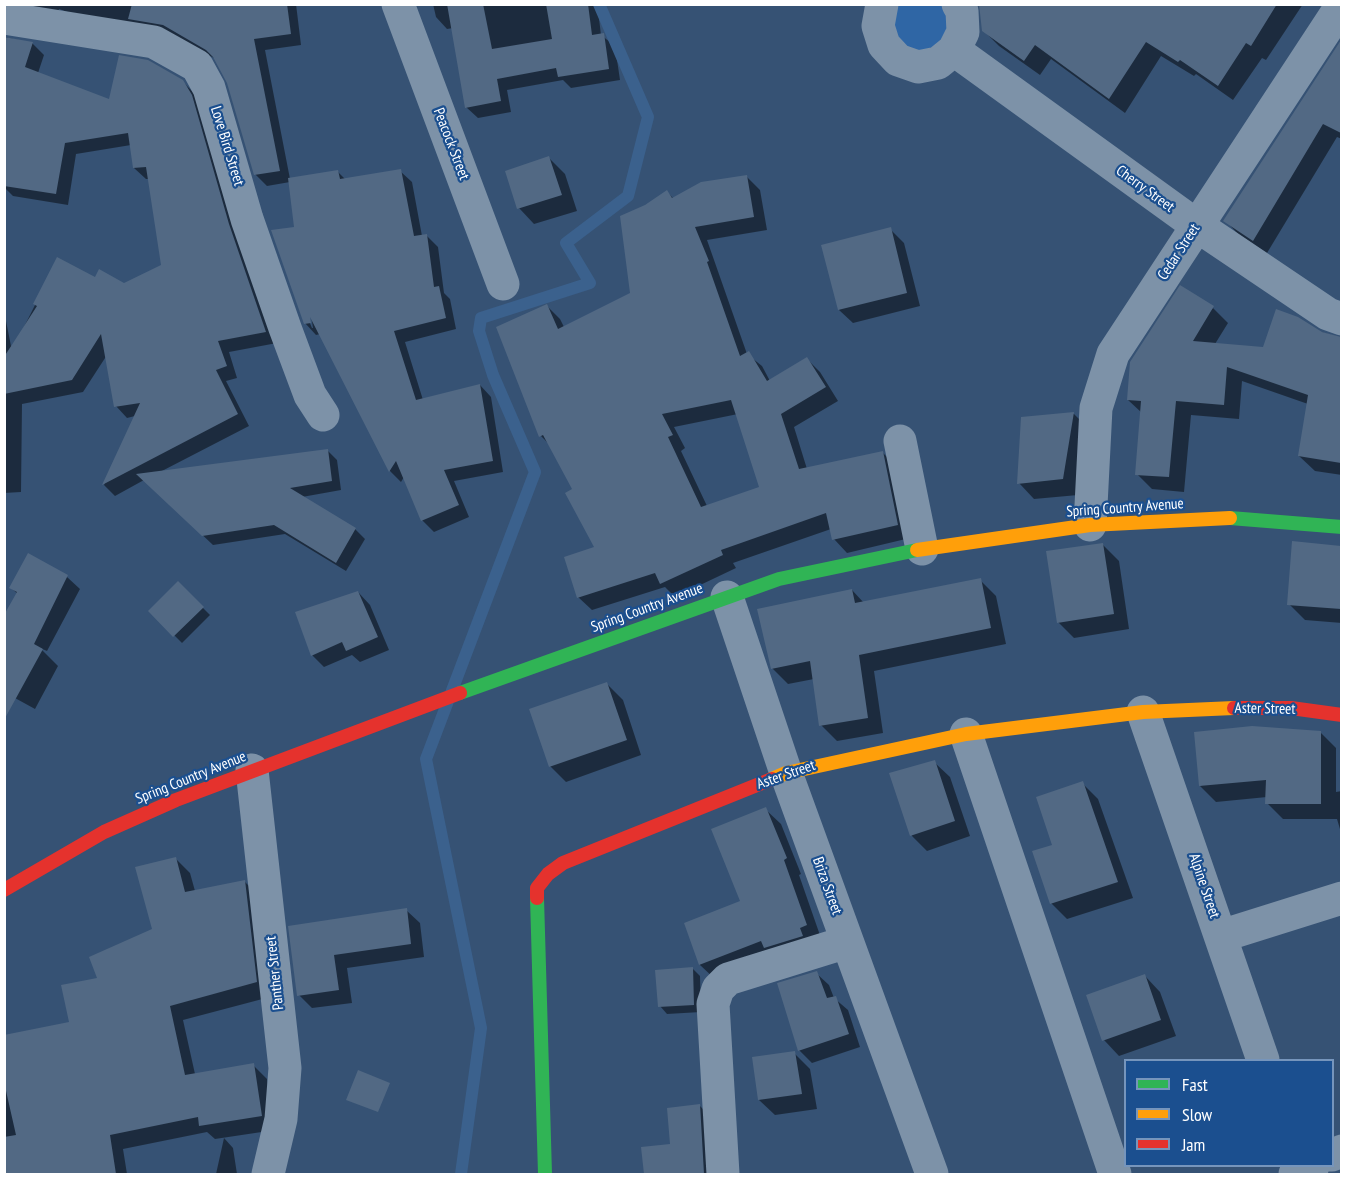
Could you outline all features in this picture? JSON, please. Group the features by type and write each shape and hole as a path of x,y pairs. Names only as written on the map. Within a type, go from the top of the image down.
{"street":[{"name":"Peacock Street","path":"398,4 503,284"},
{"path":"882,4 878,26 884,45 898,60 918,67 938,63 954,50 963,32 962,11 958,4"},
{"name":"Cedar Street","path":"1090,525 1096,408 1113,354 1341,5"},
{"name":"Love Bird Street","path":"4,18 154,42 197,66 209,88 247,219 285,328 310,395 323,415"},
{"name":"Cherry Street","path":"954,50 1196,225 1337,310"},
{"path":"900,441 922,549"},
{"name":"Spring Country Avenue","path":"4,890 104,832 252,770 779,579 922,549 1090,525 1240,518 1341,527"},
{"name":"Briza Street","path":"727,597 786,773 932,1174"},
{"name":"Aster Street","path":"546,1174 537,888 548,874 562,863 786,773 966,734 1143,712 1292,708 1341,715"},
{"name":"Alpine Street","path":"1143,712 1263,1059"},
{"path":"966,734 1115,1174"},
{"name":"Panther Street","path":"252,770 285,1068 281,1119 268,1174"},
{"path":"1221,936 1341,898"},
{"path":"723,1174 713,1004 718,989 728,979 847,942"}],"shaded area":[{"path":"890,5 952,5 949,49 900,55"}],"building":[{"path":"132,4 287,4 291,34 254,39 280,171 254,175 227,83 213,57 206,50 163,25 128,19"},
{"path":"447,4 483,4 492,49 552,39 546,4 588,4 592,35 604,33 609,69 558,77 556,68 497,79 501,101 465,108"},
{"path":"979,4 1277,4 1251,46 1246,43 1218,86 1180,60 1178,62 1146,42 1109,99 1035,45 1024,61 982,31"},
{"path":"4,37 33,42 25,67 109,99 119,55 148,60 183,80 192,95 229,224 266,332 218,341 227,366 216,370 238,414 102,485 140,403 114,407 101,334 72,380 4,394 4,357 37,306 33,304 57,257 95,277 99,269 124,283 161,265 146,167 133,168 128,133 65,143 56,194 4,186"},
{"path":"1341,40 1341,133 1323,124 1253,241 1223,221"},
{"path":"549,156 562,195 517,209 505,171"},
{"path":"401,169 414,236 427,234 434,287 439,286 446,318 394,331 416,400 480,384 493,461 444,470 459,505 421,521 396,461 389,472 310,317 311,323 304,324 271,230 294,227 288,178 338,170 340,179"},
{"path":"747,175 754,217 695,227 709,261 707,262 740,356 749,351 767,381 807,357 826,387 781,414 799,469 883,451 898,525 832,540 826,513 721,550 723,555 660,584 655,573 577,598 564,557 594,547 565,493 572,489 543,435 539,437 496,327 547,304 558,329 630,293 620,216 645,205 667,190 672,198 701,182","holes":["731,400 759,487 701,507 668,437 673,435 662,414"]},
{"path":"891,227 907,293 838,310 821,245"},
{"path":"1180,285 1214,306 1193,341 1263,347 1276,309 1298,317 1322,332 1341,337 1341,463 1298,456 1308,395 1227,367 1224,405 1176,401 1169,477 1135,475 1141,401 1127,400 1130,362"},
{"path":"1074,412 1063,479 1017,484 1021,417"},
{"path":"328,449 332,481 290,488 356,528 336,563 274,525 202,536 136,474"},
{"path":"1292,541 1341,546 1341,609 1287,605"},
{"path":"1103,543 1114,614 1057,623 1046,551"},
{"path":"28,553 68,575 34,644 43,649 4,720 4,615 17,592 9,588"},
{"path":"981,578 991,628 859,655 868,718 819,726 810,661 771,669 757,609 852,589 855,603"},
{"path":"178,581 204,607 173,637 148,611"},
{"path":"358,591 378,637 346,651 342,642 311,656 295,612"},
{"path":"607,682 627,740 549,767 529,709"},
{"path":"1252,726 1321,731 1321,804 1265,804 1266,780 1199,786 1194,732"},
{"path":"935,760 955,821 910,836 889,773"},
{"path":"1083,781 1118,882 1050,904 1032,851 1052,845 1036,797"},
{"path":"766,807 787,858 784,860 807,925 800,928 803,936 764,948 761,941 699,965 684,923 740,901 711,829"},
{"path":"176,857 185,892 245,880 257,982 170,1006 185,1075 254,1063 262,1116 199,1126 198,1117 110,1135 116,1174 4,1174 4,1137 16,1135 4,1082 4,1035 69,1022 61,985 97,978 89,957 152,929 135,867"},
{"path":"407,908 411,944 334,955 339,990 297,996 288,926"},
{"path":"693,967 694,1005 658,1007 655,970"},
{"path":"817,971 827,998 836,996 849,1034 798,1051 777,983"},
{"path":"1145,974 1161,1020 1102,1041 1086,995"},
{"path":"795,1051 802,1094 758,1100 752,1057"},
{"path":"358,1070 390,1083 378,1112 346,1100"},
{"path":"700,1104 704,1174 644,1174 641,1147 670,1144 667,1108"}],"waterway":[{"path":"461,1174 481,1028 426,759 535,472 493,375 479,331 481,318 590,283 566,243 628,196 648,117 599,4"}],"traffic: fast":[{"path":"1230,518 1342,527"},
{"path":"460,693 779,579 917,550"},
{"path":"537,898 545,1174"}],"traffic: slow":[{"path":"917,550 1090,525 1230,518"},
{"path":"772,779 786,773 966,734 1143,712 1234,708"}],"traffic: jam":[{"path":"4,890 104,832 176,800 460,693"},
{"path":"1234,708 1291,708 1342,715"},
{"path":"537,898 537,888 548,874 563,863 772,779"}]}
